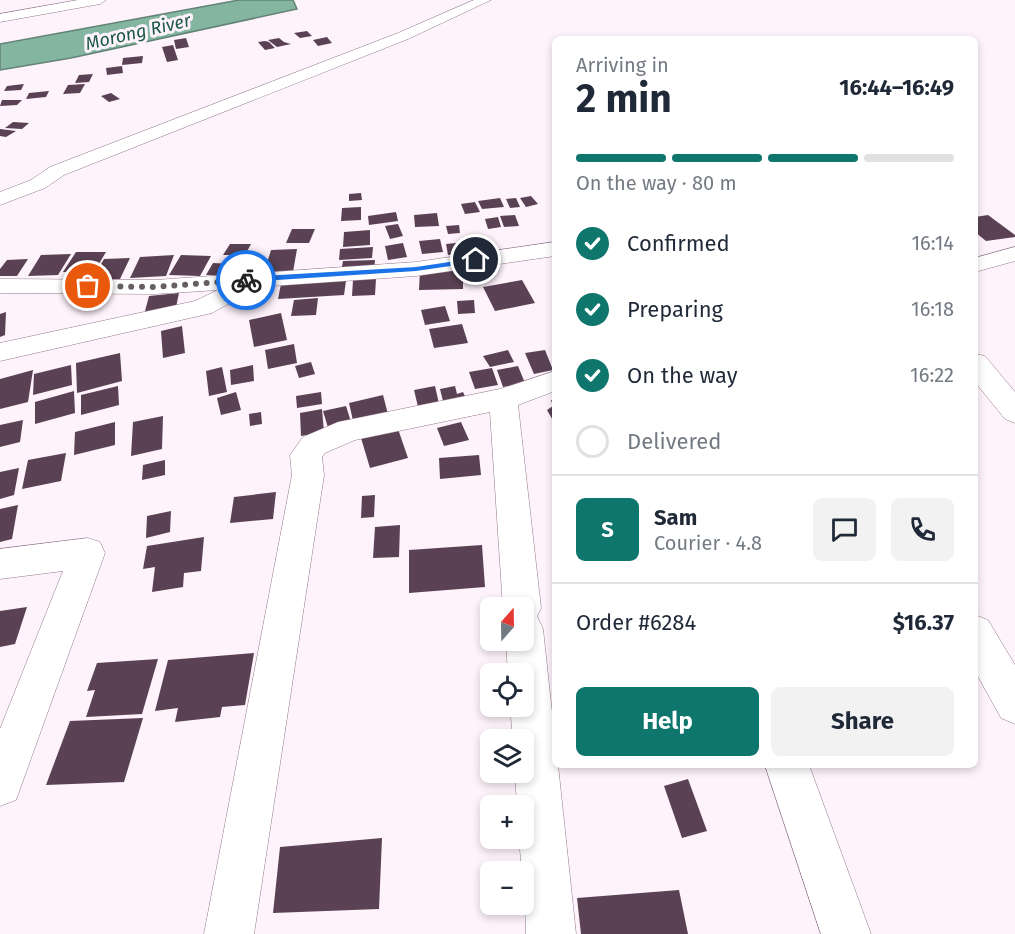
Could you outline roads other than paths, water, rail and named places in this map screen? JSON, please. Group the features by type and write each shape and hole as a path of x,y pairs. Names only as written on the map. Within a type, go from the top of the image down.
{"street":[{"path":"0,18 100,0"},
{"path":"0,200 38,184 57,171 403,36 485,0"},
{"path":"0,286 155,287 416,269 552,249"},
{"path":"978,264 1015,254"},
{"path":"0,352 203,307 261,278"},
{"path":"978,367 1015,412"},
{"path":"229,934 308,475 306,455 314,445 350,430 503,399 552,382"},
{"path":"503,399 521,597"},
{"path":"0,564 88,553 0,784"},
{"path":"978,638 1015,704"},
{"path":"526,651 551,934"},
{"path":"788,768 846,934"}],"water":[{"name":"Morong River","path":"239,0 293,0 297,9 71,58 0,70 0,44"}]}
